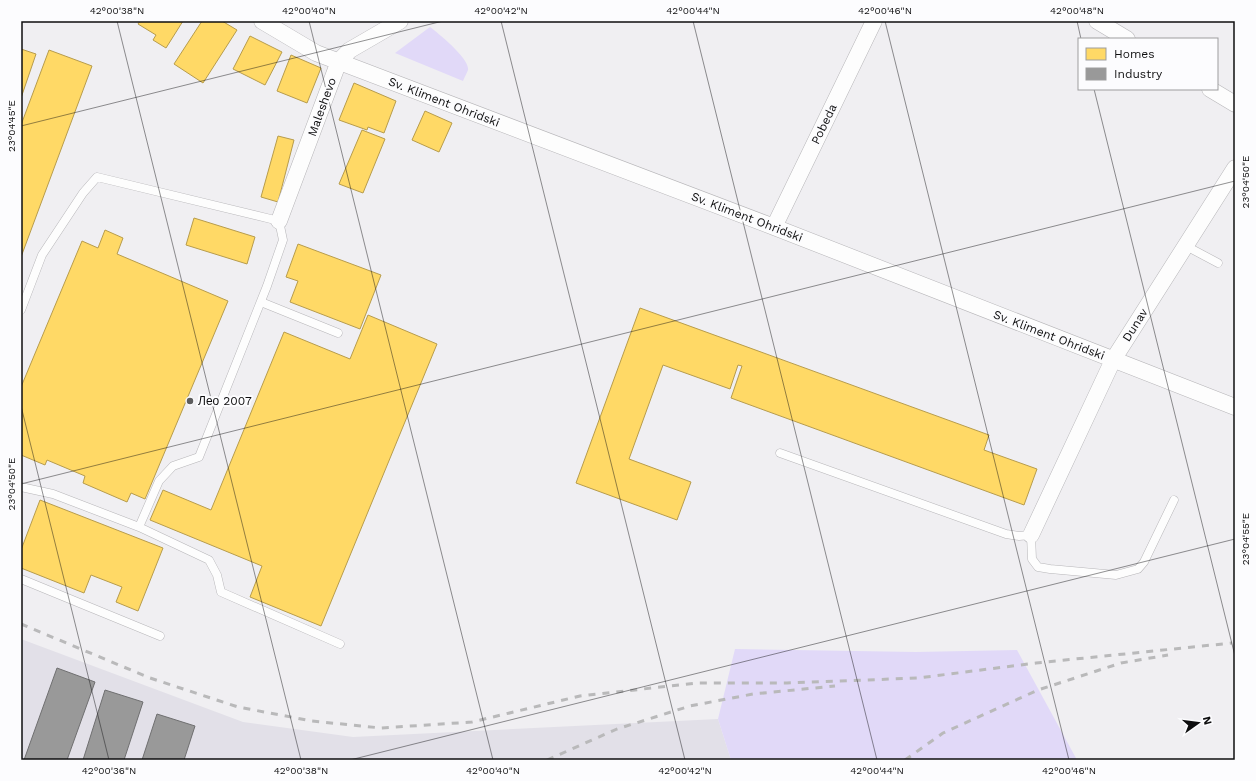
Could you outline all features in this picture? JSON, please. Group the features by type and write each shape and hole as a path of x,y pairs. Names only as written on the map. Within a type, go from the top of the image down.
{"street":[{"name":"Sv. Kliment Ohridski","path":"262,21 316,53 774,227 1235,407"},
{"name":"Maleshevo","path":"279,221 339,61 350,50 400,21"},
{"name":"Pobeda","path":"774,227 874,21"},
{"path":"1097,21 1125,38"},
{"path":"1212,90 1235,104"},
{"name":"Dunav","path":"1032,536 1114,360 1235,168"}],"lane":[{"path":"21,310 42,255 83,193 97,177 279,221 283,240 261,302 198,457 173,466 159,481 139,527"},
{"path":"1186,246 1218,263"},
{"path":"261,302 338,333"},
{"path":"780,453 1006,534 1032,536 1032,559 1038,567 1050,569 1116,576 1138,568 1144,562 1174,500"},
{"path":"21,487 53,494 139,527 209,560 217,575 222,592 340,644"},
{"path":"21,579 160,636"}],"shaded area":[{"path":"430,27 464,59 468,70 463,81 395,53"},
{"path":"21,639 243,722 353,737 718,719 731,760 21,760"},
{"path":"735,649 916,652 1017,650 1077,760 731,760 718,719"}],"building: Homes":[{"path":"140,21 183,21 166,48 153,40 156,35 138,24"},
{"path":"202,21 222,21 237,30 203,83 174,64"},
{"path":"250,36 282,52 265,85 233,69"},
{"path":"21,49 36,54 21,98"},
{"path":"49,50 92,66 21,257 21,125"},
{"path":"291,55 321,68 307,103 277,91"},
{"path":"354,83 396,101 384,133 368,127 367,130 339,120"},
{"path":"425,111 452,123 439,152 412,140"},
{"path":"362,130 385,139 363,193 339,184"},
{"path":"278,136 294,140 278,202 261,197"},
{"path":"194,218 255,237 247,264 186,245"},
{"path":"105,230 123,238 117,254 228,301 145,499 131,493 127,502 83,483 85,476 47,460 45,465 21,455 21,387 82,241 98,248"},
{"path":"298,244 381,275 360,329 290,302 298,281 286,277"},
{"path":"640,308 989,435 984,450 1037,469 1024,505 731,398 742,366 738,365 730,389 663,365 629,459 691,482 677,520 576,483"},
{"path":"368,315 437,344 321,626 250,597 262,566 150,520 163,490 211,510 284,332 350,359"},
{"path":"40,500 163,548 138,611 116,602 122,587 91,575 84,593 21,568 21,550"}],"building: Industry":[{"path":"57,668 95,682 67,760 24,760"},
{"path":"105,690 143,702 124,760 83,760"},
{"path":"157,714 195,726 184,760 142,760"}],"railway":[{"path":"21,624 150,678 238,707 312,721 381,728 472,722 580,696 697,683 787,683 918,678 1036,663 1232,643"},
{"path":"905,760 943,733 1038,690 1121,663 1168,655"},
{"path":"547,760 617,729 690,706 753,694 835,686"}],"place":[{"name":"Лео 2007","path":"190,401"}]}
